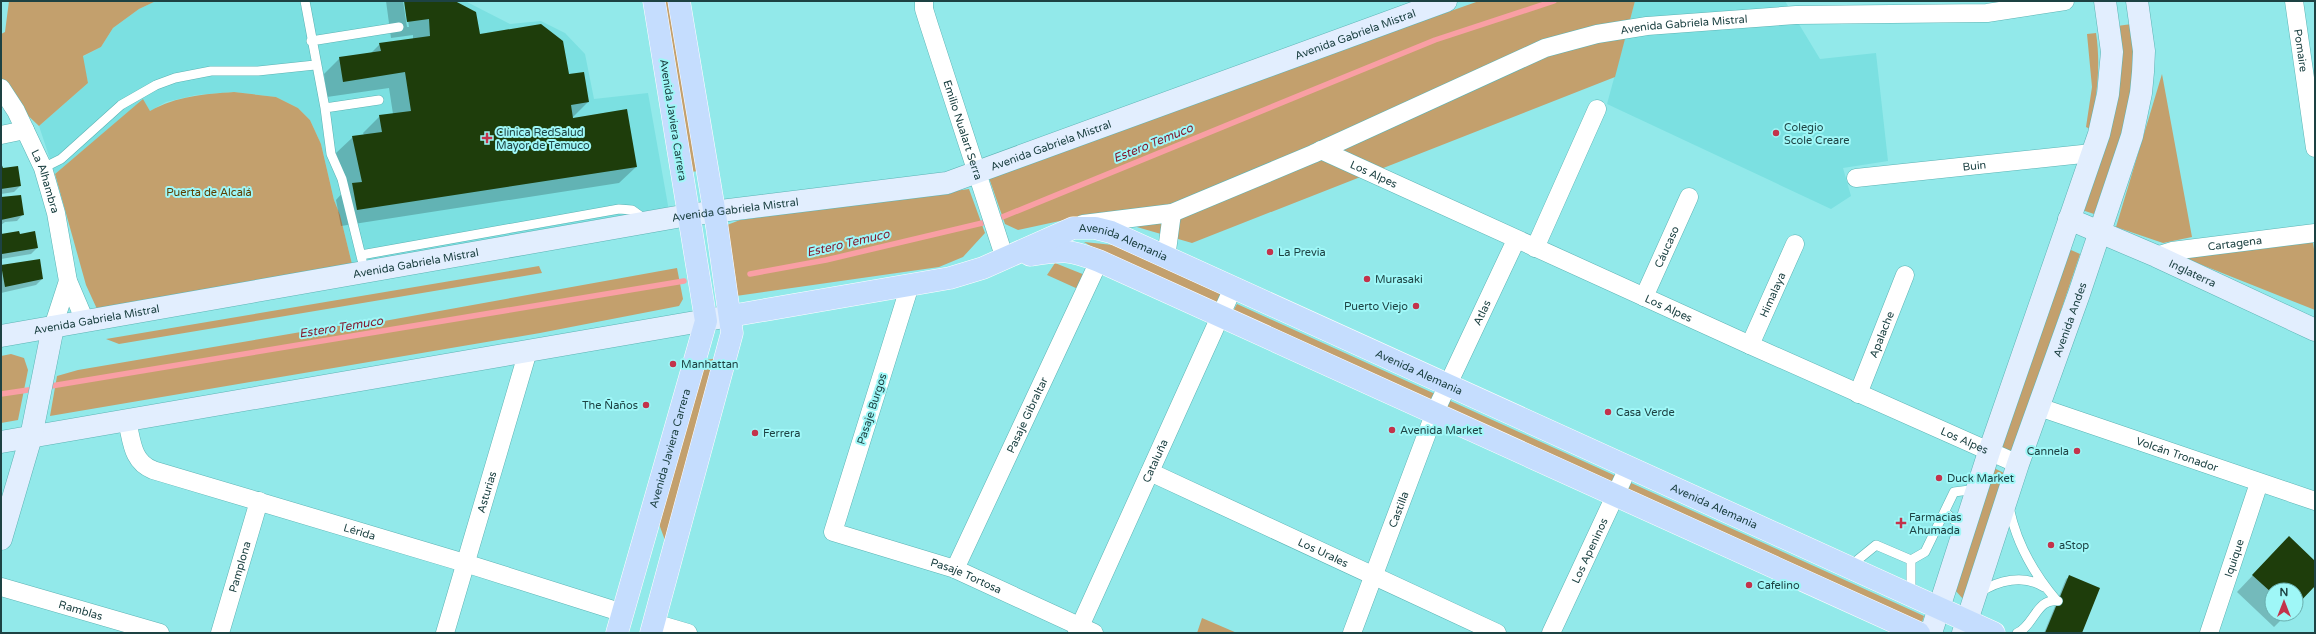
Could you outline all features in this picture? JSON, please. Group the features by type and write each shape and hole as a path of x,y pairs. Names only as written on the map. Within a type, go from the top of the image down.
{"main road":[{"name":"Avenida Javiera Carrera","path":"620,623 706,321 654,1"},
{"path":"652,628 732,333 714,211 679,1"},
{"name":"Avenida Gabriela Mistral","path":"1,336 85,321 363,264 551,230 649,222 714,211 978,180 1446,1"},
{"path":"1930,633 1940,609 1989,452 2104,115 2112,52 2105,1"},
{"name":"Avenida Andes","path":"1965,627 2018,464 2100,232 2132,136 2141,93 2144,51 2137,1"},
{"name":"Inglaterra","path":"2069,219 2156,256 2315,330"},
{"name":"Avenida Alemania","path":"1002,250 1073,228 1095,228 1111,232 1940,609 1965,627 1994,633"},
{"path":"1,442 950,278 1002,250"},
{"name":"Avenida Alemania","path":"1002,250 1074,251 1099,261 1435,412 1614,496 1919,633"},
{"name":"La Alhambra","path":"1,539 31,437 53,327"},
{"path":"631,583 639,603 652,628"}],"street":[{"name":"Emilio Nualart Serra","path":"924,1 924,9 978,180 1002,250"},
{"name":"Avenida Gabriela Mistral","path":"1073,228 1089,221 1172,213 1321,150 1545,48 1597,34 1647,26 1796,15 1987,13 2065,1"},
{"name":"Pomaire","path":"2294,1 2315,148"},
{"name":"La Alhambra","path":"1,88 25,130 43,168 56,213 68,282 85,321"},
{"path":"1535,248 1597,109"},
{"path":"1,135 25,130"},
{"name":"Los Alpes","path":"1321,150 1516,240 1858,394 2018,464"},
{"name":"Buin","path":"1856,178 2092,153"},
{"name":"Cáucaso","path":"1644,297 1689,197"},
{"path":"1166,258 1172,213"},
{"name":"Cartagena","path":"2156,256 2172,251 2315,233"},
{"name":"Atlas","path":"1447,386 1516,240"},
{"name":"Himalaya","path":"1750,345 1795,244"},
{"name":"Pasaje Gibraltar","path":"955,569 1099,261"},
{"name":"Apalache","path":"1858,394 1905,275"},
{"name":"La Alhambra","path":"53,327 68,282"},
{"name":"Pasaje Burgos","path":"833,532 910,285"},
{"name":"Cataluña","path":"1084,631 1150,472 1221,316 1232,288"},
{"name":"Asturias","path":"446,633 465,563 528,351"},
{"name":"Castilla","path":"1352,633 1372,574 1435,412 1447,386"},
{"name":"Volcán Tronador","path":"2039,407 2315,501"},
{"name":"Lérida","path":"127,421 136,455 142,466 465,563 620,623"},
{"name":"Los Apeninos","path":"1551,633 1628,468"},
{"name":"Los Urales","path":"1150,472 1497,633"},
{"name":"Iquique","path":"2209,633 2259,483"},
{"name":"Pamplona","path":"220,633 260,501"},
{"name":"Pasaje Tortosa","path":"833,532 955,569 1084,631"},
{"name":"Ramblas","path":"1,587 160,633"},
{"path":"652,628 688,633"}],"lane":[{"path":"305,1 315,65 325,108 331,154 342,179 363,264"},
{"path":"311,41 398,27"},
{"path":"43,168 61,159 121,105 156,85 175,78 211,71 258,71 315,65"},
{"path":"325,108 379,100"},
{"path":"1911,560 1925,552 1954,492 1977,489"},
{"path":"2007,498 2021,546 2047,589 2057,601 2042,605 2032,622 2017,633"},
{"path":"1945,512 1964,529"},
{"path":"1849,567 1876,545 1911,560"},
{"path":"1911,560 1911,596"},
{"path":"1975,596 1995,584 2018,580 2038,583 2047,589"}],"shaded area":[{"name":"Clínica RedSalud Mayor de Temuco","path":"156,1 465,1 510,24 541,21 565,33 585,54 594,99 648,93 669,211 352,264 340,215 334,200 321,144 310,120 298,108 276,97 234,92 196,95 166,102 150,111 143,100 55,174 39,126 88,83 82,57 101,47 113,28 139,9"},
{"name":"Colegio Scole Creare","path":"1635,1 1785,1 1820,59 1876,53 1888,161 1843,168 1851,196 1831,209 1607,104"}],"green space":[{"path":"9,1 156,1 139,9 113,28 101,47 83,56 88,83 39,126 21,109 1,80 1,34 5,32"},
{"path":"663,1 671,1 698,171 691,172"},
{"path":"1479,1 1635,1 1615,77 1192,243 1092,214 1018,230 1005,224 988,175"},
{"path":"2132,24 2135,59 2126,123 2094,214 2082,210 2117,26"},
{"path":"2096,33 2098,81 2090,129 2086,127 2092,87 2087,34"},
{"path":"2162,74 2192,237 2163,243 2116,227"},
{"name":"Puerta de Alcalá","path":"234,92 276,97 298,108 310,120 321,144 334,200 340,215 352,264 97,309 86,285 55,174 143,99 150,111 181,99 201,95"},
{"path":"969,189 985,233 963,257 939,267 736,296 727,225 740,220"},
{"path":"2312,237 2315,255 2315,310 2177,255"},
{"path":"1084,242 1113,245 1221,294 1215,306 1107,256"},
{"path":"2071,250 2080,254 2015,447 2009,454 1997,450 2063,260"},
{"path":"1055,263 1085,275 1078,289 1047,275"},
{"path":"539,266 542,273 119,344 106,339"},
{"path":"677,268 683,299 679,306 540,333 50,416 57,376 78,370 336,326 362,325"},
{"path":"1237,304 1924,616 1921,625 1231,315"},
{"path":"11,354 24,358 28,370 18,420 1,423 1,356"},
{"path":"718,358 666,543 659,524 706,360"},
{"path":"1994,468 2004,473 1963,599 1955,590"},
{"path":"1202,618 1237,633 1197,633"}],"building":[{"path":"404,1 455,1 476,12 480,34 541,24 563,41 569,74 584,72 589,102 571,105 573,118 627,109 637,167 357,210 352,183 362,182 352,136 382,132 379,115 411,111 405,72 343,82 339,57 381,51 379,43 430,36 429,19 407,22"},
{"path":"1,163 3,168 18,166 21,186 1,189"},
{"path":"21,195 24,215 1,220 1,197"},
{"path":"19,231 20,234 35,231 38,248 2,254 1,234"},
{"path":"40,259 43,279 5,287 1,265"},
{"path":"2289,536 2315,561 2315,586 2304,598 2304,582 2264,582 2264,586 2252,575"},
{"path":"2069,575 2100,588 2082,633 2045,633"}],"waterway":[{"name":"Estero Temuco","path":"750,274 826,260 995,220 1435,40 1554,1"},
{"name":"Estero Temuco","path":"45,387 684,281"},
{"name":"Estero Temuco","path":"1,394 35,389"}],"place":[{"name":"Colegio Scole Creare","path":"1776,133"},
{"name":"Clínica RedSalud Mayor de Temuco","path":"487,138"},
{"name":"La Previa","path":"1270,252"},
{"name":"Murasaki","path":"1367,279"},
{"name":"Puerto Viejo","path":"1416,306"},
{"name":"Manhattan","path":"673,364"},
{"name":"The Ñaños","path":"646,405"},
{"name":"Casa Verde","path":"1608,412"},
{"name":"Avenida Market","path":"1392,430"},
{"name":"Ferrera","path":"755,433"},
{"name":"Cannela","path":"2077,451"},
{"name":"Duck Market","path":"1939,478"},
{"name":"Farmacias Ahumada","path":"1901,523"},
{"name":"aStop","path":"2051,545"},
{"name":"Cafelino","path":"1749,585"}]}
